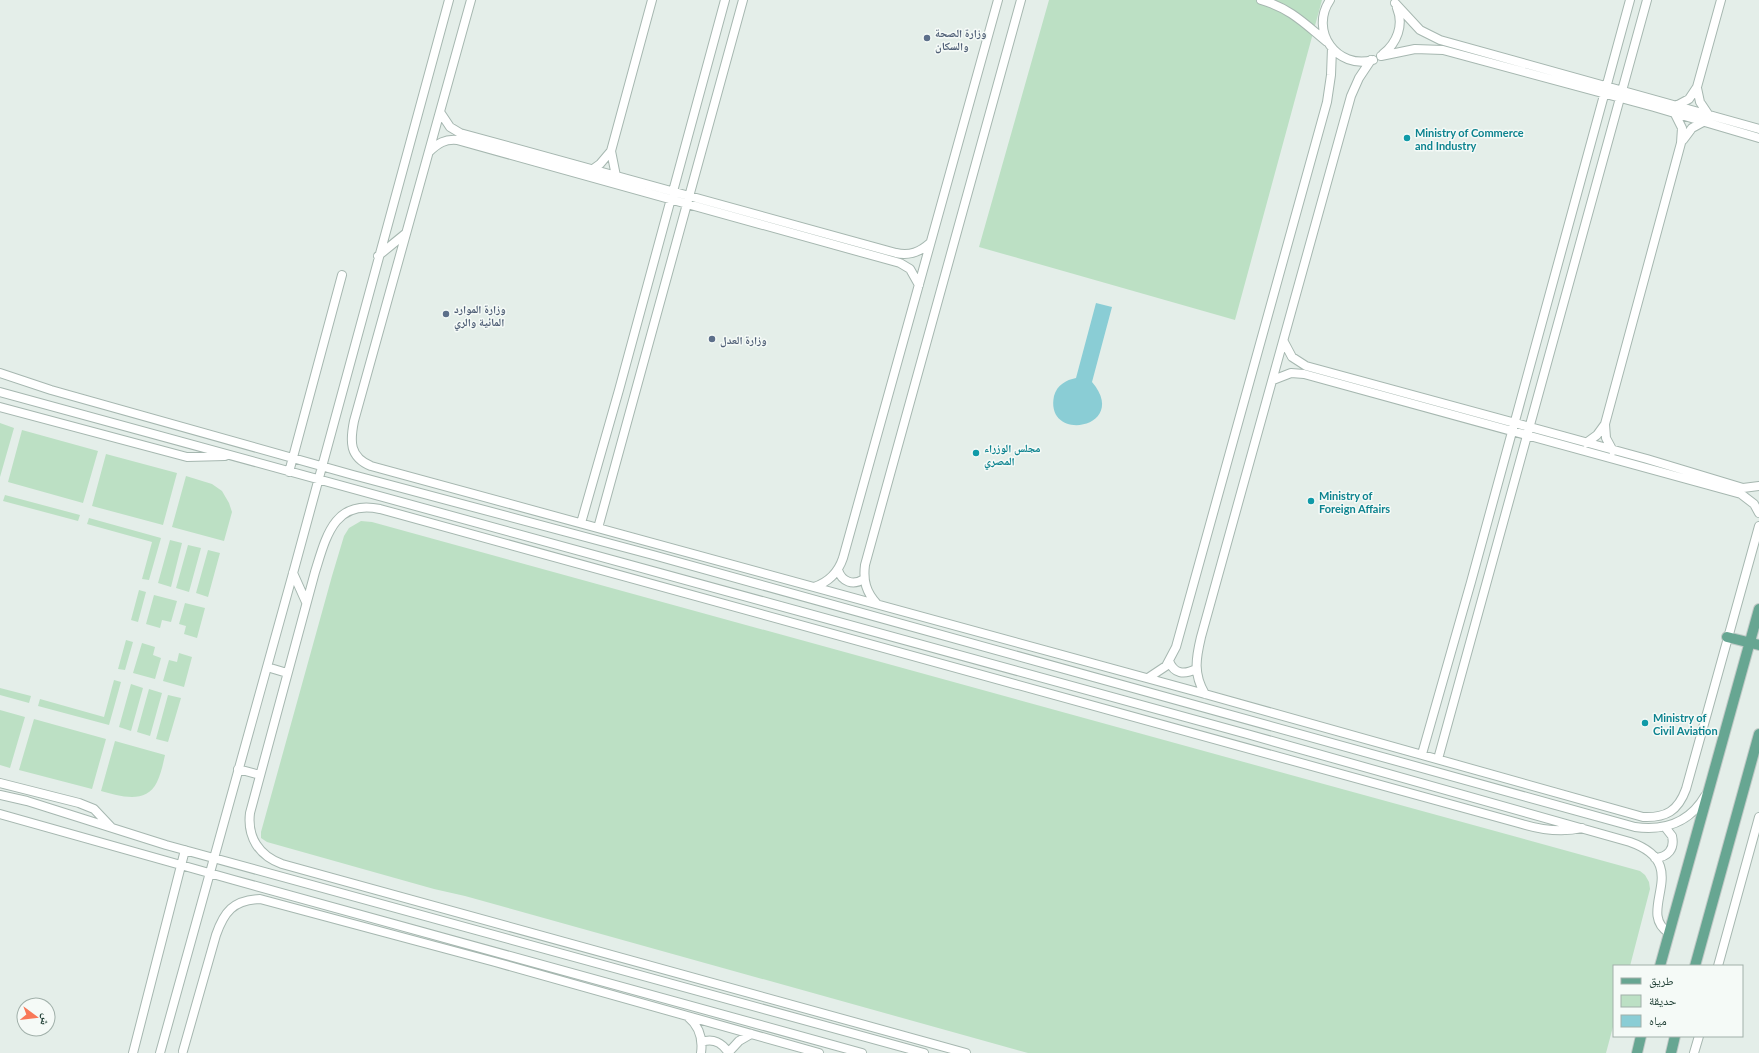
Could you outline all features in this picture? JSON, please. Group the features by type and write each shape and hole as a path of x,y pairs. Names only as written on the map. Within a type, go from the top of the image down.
{"main road":[{"path":"1660,965 1708,792 1754,644 1759,609"},
{"path":"1727,637 1754,644"},
{"path":"1695,965 1759,734"},
{"path":"1636,1053 1641,1037"},
{"path":"1671,1053 1675,1037"}],"street":[{"path":"160,1053 267,668 378,256 449,0"},
{"path":"471,0 429,152 404,234 354,421 351,439 355,454 364,463 902,612 1148,678 1592,803 1643,817 1655,818 1663,816 1678,805 1683,798 1759,526"},
{"path":"593,169 600,164 611,151 652,0"},
{"path":"580,523 726,0"},
{"path":"598,528 743,0"},
{"path":"814,587 828,581 838,570 848,540 998,0"},
{"path":"877,604 868,593 864,579 865,565 1021,0"},
{"path":"1261,0 1286,9 1298,16 1340,56 1350,60 1360,62 1416,49 1439,49 1676,110 1708,114 1759,129"},
{"path":"1148,678 1161,670 1169,661 1178,640 1327,102 1331,75 1330,46 1323,33 1322,22 1324,11 1330,0"},
{"path":"1422,754 1630,0"},
{"path":"1438,759 1647,0"},
{"path":"1676,110 1689,99 1697,87 1721,0"},
{"path":"1394,1 1420,30 1440,40 1605,91"},
{"path":"1381,56 1389,50 1395,42 1399,32 1400,22 1394,1"},
{"path":"1205,694 1198,680 1196,670 1197,656 1351,96 1359,78 1371,60"},
{"path":"1697,87 1700,102 1708,114"},
{"path":"1676,110 1703,122 1759,138"},
{"path":"1613,451 1606,438 1605,424 1681,143 1682,128 1676,110"},
{"path":"440,112 450,127 460,133 903,255 918,252 930,243"},
{"path":"1681,143 1688,132 1703,122"},
{"path":"429,152 439,143 451,139 457,140 900,263 910,269 919,285"},
{"path":"611,151 616,176"},
{"path":"378,256 404,234"},
{"path":"289,472 342,275"},
{"path":"1284,342 1292,357 1306,366 1513,427"},
{"path":"0,373 51,390 292,458 422,492 898,624 1290,730 1602,818 1648,828 1665,827 1685,818 1694,810 1708,792"},
{"path":"1273,380 1285,374 1304,374 1529,431 1586,443 1743,488 1759,486"},
{"path":"0,392 1582,828 1637,845 1650,852 1655,858 1663,877 1656,916 1660,926 1669,933"},
{"path":"0,407 186,457 233,455"},
{"path":"1586,443 1597,435 1605,424"},
{"path":"1529,431 1741,494 1754,504 1759,513"},
{"path":"422,492 425,480"},
{"path":"966,1053 317,874 275,862 264,855 256,845 250,833 249,820 306,602 327,533 340,516 353,510 366,507 380,509 1522,824 1552,831 1582,828"},
{"path":"415,519 418,508"},
{"path":"838,570 842,578 846,581 856,583 864,579"},
{"path":"293,573 306,602"},
{"path":"898,624 902,612"},
{"path":"876,633 880,619"},
{"path":"1169,661 1173,668 1179,673 1188,673 1196,670"},
{"path":"267,668 287,673"},
{"path":"1290,730 1293,719"},
{"path":"238,769 260,775"},
{"path":"0,783 79,803 94,809 111,827"},
{"path":"0,795 27,801 214,858 924,1053"},
{"path":"1592,803 1602,818"},
{"path":"0,814 862,1053"},
{"path":"1718,965 1759,817"},
{"path":"1655,858 1667,854 1672,848 1672,836 1665,827"},
{"path":"133,1053 186,850"},
{"path":"314,885 317,874"},
{"path":"183,1051 221,921 233,906 251,900 271,901 819,1053"},
{"path":"687,1017 698,1030 702,1042 701,1053"},
{"path":"702,1042 713,1040 719,1043 728,1052 738,1041 751,1034"},
{"path":"1694,1053 1699,1037"}],"green space":[{"path":"1049,0 1322,0 1235,320 979,247"},
{"path":"0,423 14,428 0,477"},
{"path":"22,430 98,451 83,503 8,482"},
{"path":"106,454 177,473 163,525 92,506"},
{"path":"186,476 212,484 222,491 232,512 224,541 172,527"},
{"path":"5,495 80,515 78,521 3,501"},
{"path":"89,518 161,538 149,580 142,579 152,542 87,524"},
{"path":"361,521 372,522 1640,871 1645,875 1649,882 1650,889 1630,965 1613,965 1613,1027 1606,1053 1028,1053 267,842 261,838 261,832 332,576 344,536 349,528"},
{"path":"170,540 182,543 171,587 158,583"},
{"path":"188,545 201,548 189,592 176,588"},
{"path":"208,550 220,553 208,597 196,593"},
{"path":"139,590 146,592 138,622 131,620"},
{"path":"154,595 177,601 171,622 162,620 160,628 146,624"},
{"path":"185,603 205,608 197,638 184,634 186,626 179,624"},
{"path":"126,640 133,642 125,670 118,669"},
{"path":"142,643 155,647 153,655 161,658 155,679 133,673"},
{"path":"179,653 192,657 184,687 163,681 169,660 177,662"},
{"path":"114,680 121,682 109,725 38,706 40,699 104,717"},
{"path":"131,684 143,688 131,731 119,727"},
{"path":"0,688 31,696 29,703 0,695"},
{"path":"149,689 162,693 150,736 137,732"},
{"path":"168,695 181,698 168,742 156,739"},
{"path":"0,710 25,717 10,768 0,765"},
{"path":"34,719 106,739 92,789 19,770"},
{"path":"115,741 165,755 157,782 146,794 132,797 101,791"}],"water":[{"path":"1096,303 1112,307 1092,382 1101,398 1101,410 1094,419 1084,424 1072,425 1061,421 1054,411 1054,396 1057,389 1062,384 1076,378"}],"place":[{"name":"وزارة الصحة والسكان","path":"927,38"},
{"name":"Ministry of Commerce and Industry","path":"1407,138"},
{"name":"وزارة الموارد المائية والري","path":"446,314"},
{"name":"وزارة العدل","path":"712,339"},
{"name":"مجلس الوزراء المصري","path":"976,453"},
{"name":"Ministry of Foreign Affairs","path":"1311,501"},
{"name":"Ministry of Civil Aviation","path":"1645,723"}]}
